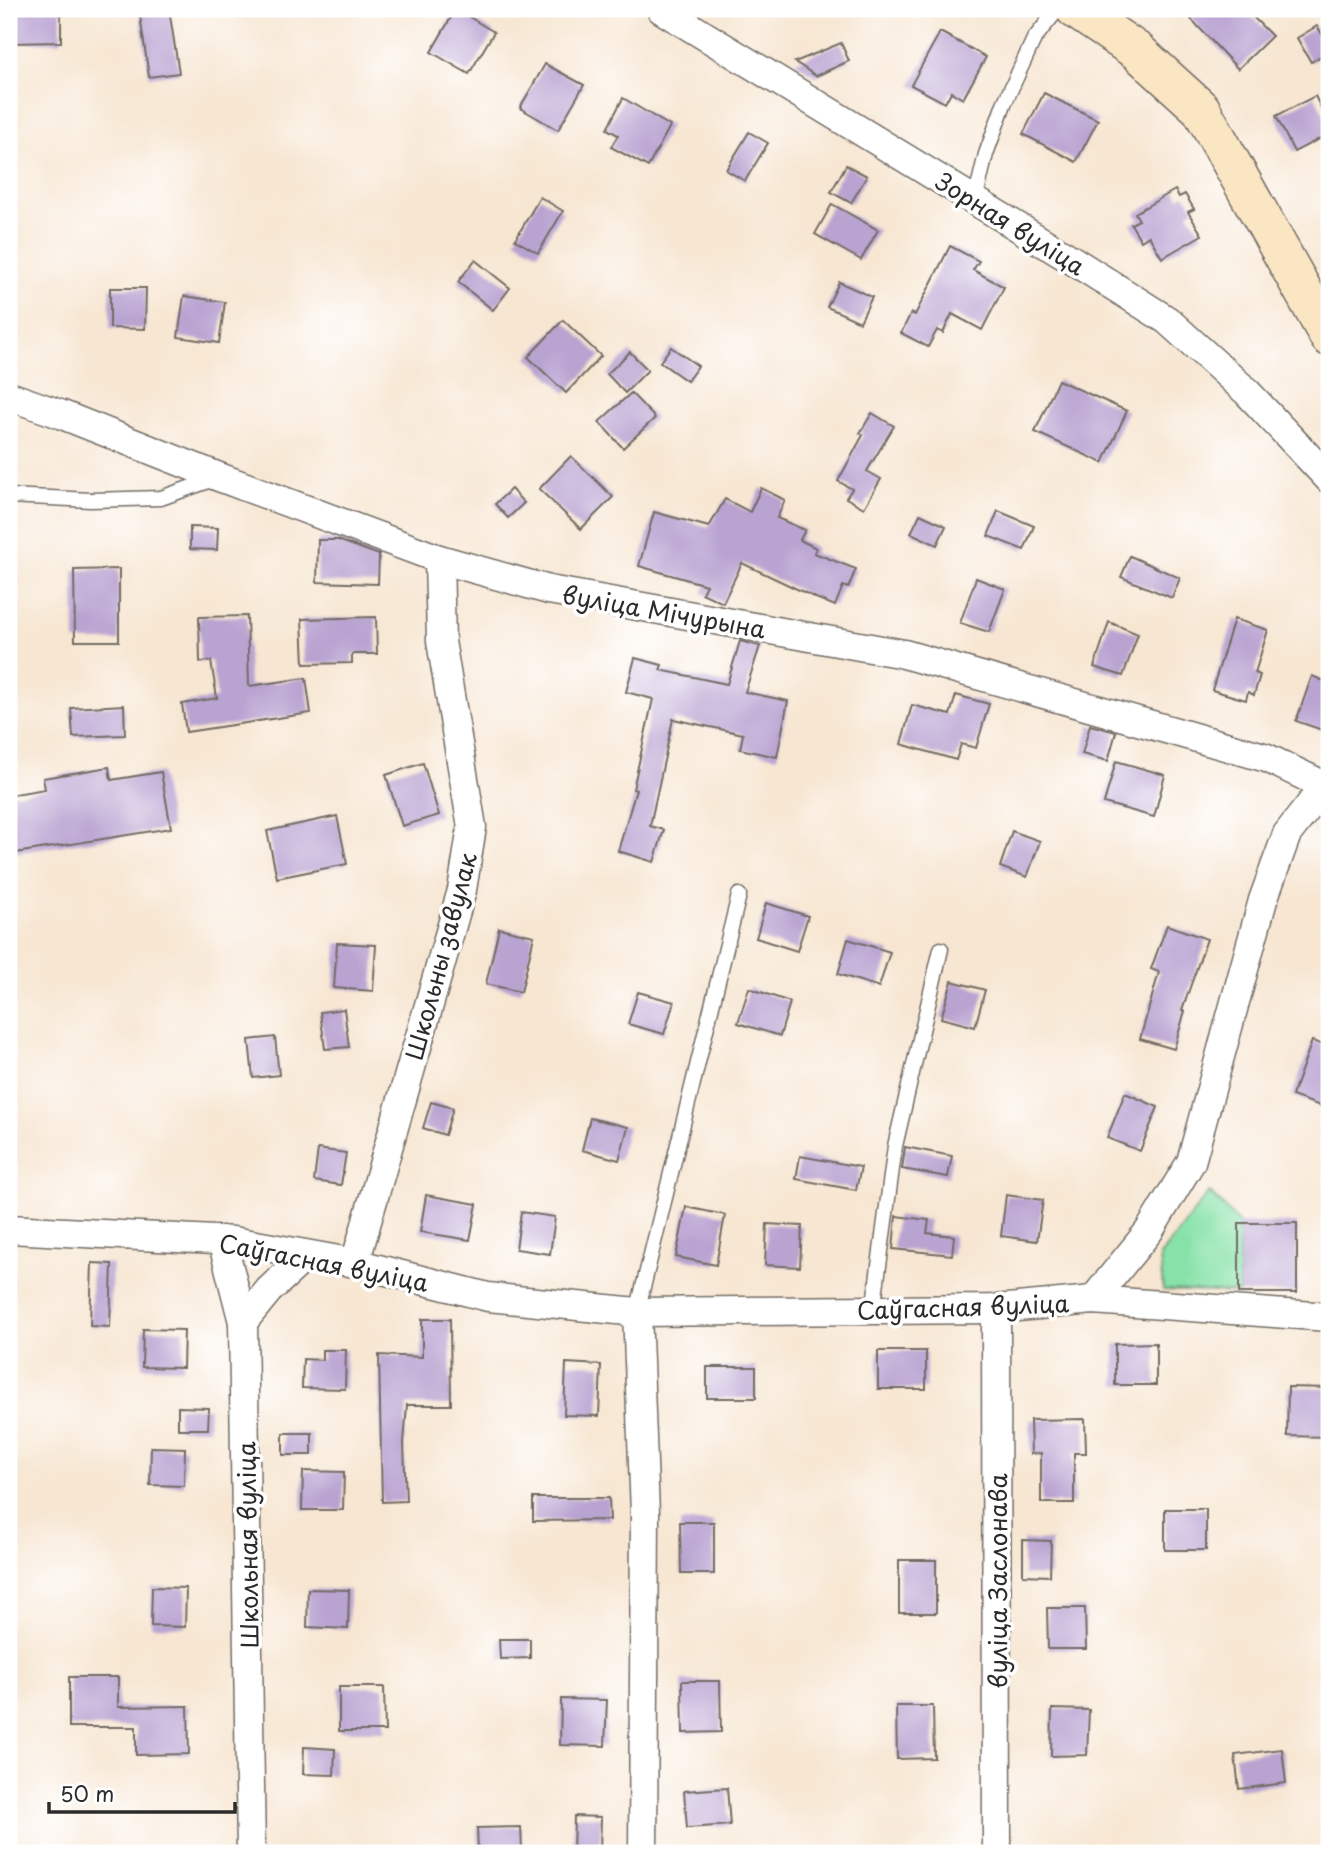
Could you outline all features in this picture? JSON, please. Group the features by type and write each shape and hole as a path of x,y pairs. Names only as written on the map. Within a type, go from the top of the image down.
{"main road":[{"path":"1075,9 1138,51 1201,109 1329,337"}],"street":[{"name":"Зорная вуліца","path":"661,9 1167,320 1247,392 1329,479"},
{"name":"вуліца Мічурына","path":"9,396 439,559 549,590 904,653 1267,758 1327,785"},
{"name":"Школьны завулак","path":"355,1263 462,890 472,827 441,641 439,559"},
{"name":"Саўгасная вуліца","path":"9,1229 222,1240 355,1263 488,1297 637,1312 996,1309 1093,1300 1149,1231 1191,1162 1264,900 1287,834 1327,785"},
{"name":"Школьная вуліца","path":"222,1240 243,1322 251,1853"},
{"path":"243,1322 269,1290 307,1255"},
{"path":"1093,1300 1329,1317"},
{"name":"вуліца Заслонава","path":"996,1309 997,1853"},
{"path":"637,1312 645,1513 643,1853"}],"lane":[{"path":"975,200 986,154 1004,104 1034,39 1058,9"},
{"path":"9,496 91,500 161,498 219,477"},
{"path":"637,1312 739,895"},
{"path":"873,1311 895,1146 941,949"}],"green space":[{"path":"1209,1192 1239,1223 1239,1293 1163,1290 1160,1256"}],"building":[{"path":"9,9 61,9 61,42 10,43"},
{"path":"139,9 169,9 179,73 149,77"},
{"path":"456,9 494,32 469,74 431,52"},
{"path":"1202,9 1245,9 1272,36 1238,69 1191,19"},
{"path":"1317,26 1329,45 1329,51 1311,62 1297,38"},
{"path":"940,32 986,57 963,99 951,92 945,103 911,85"},
{"path":"841,43 849,61 816,76 795,62"},
{"path":"545,64 584,85 558,130 520,108"},
{"path":"1044,93 1098,120 1076,162 1023,134"},
{"path":"1315,96 1329,124 1329,134 1294,152 1276,116"},
{"path":"623,98 670,126 648,167 611,147 618,135 607,129"},
{"path":"749,132 768,143 745,181 726,170"},
{"path":"846,165 867,176 851,203 831,192"},
{"path":"1175,190 1179,197 1185,194 1194,209 1188,212 1202,235 1162,258 1149,236 1141,241 1131,224 1139,220 1135,213"},
{"path":"540,197 563,211 538,253 515,240"},
{"path":"832,204 878,230 861,260 815,234"},
{"path":"950,246 979,261 973,270 1004,287 982,330 952,314 943,333 937,330 928,347 901,333 911,313 915,315"},
{"path":"475,260 510,288 493,310 458,282"},
{"path":"839,282 872,297 860,322 827,307"},
{"path":"110,288 146,288 145,329 110,328"},
{"path":"184,296 225,302 219,343 178,337"},
{"path":"563,320 601,356 566,393 528,357"},
{"path":"671,347 698,366 687,381 660,362"},
{"path":"630,352 648,370 625,393 607,374"},
{"path":"1058,380 1127,411 1103,463 1035,432"},
{"path":"631,393 655,418 623,448 599,422"},
{"path":"872,413 894,426 867,471 881,479 864,508 846,498 852,489 838,481"},
{"path":"571,456 613,497 581,529 539,489"},
{"path":"761,488 785,500 777,518 805,530 800,540 816,548 814,553 856,569 848,588 843,586 835,606 742,563 723,603 702,593 706,585 639,566 654,512 709,527 725,499 750,512"},
{"path":"511,489 524,503 508,518 495,504"},
{"path":"998,511 1034,526 1024,550 988,536"},
{"path":"920,514 946,526 937,545 911,533"},
{"path":"190,527 218,528 217,550 190,549"},
{"path":"318,540 338,540 379,555 378,584 317,582"},
{"path":"1130,556 1180,578 1172,598 1121,577"},
{"path":"119,569 119,641 75,641 74,570"},
{"path":"976,578 1005,589 989,632 960,623"},
{"path":"247,616 249,686 306,678 311,713 186,732 182,704 217,698 211,661 200,662 199,617"},
{"path":"376,617 377,654 352,654 352,663 304,664 302,619"},
{"path":"1234,619 1268,630 1255,673 1260,675 1254,695 1248,692 1246,700 1212,690"},
{"path":"1109,622 1138,634 1123,676 1094,667"},
{"path":"740,641 760,646 745,692 788,701 777,757 740,749 743,734 673,719 650,826 664,830 654,862 618,851 636,790 633,789 653,699 626,692 635,658 662,665 660,670 727,684"},
{"path":"1312,676 1329,683 1329,718 1325,731 1296,721"},
{"path":"956,695 989,704 976,748 961,744 956,760 901,744 912,705 950,715"},
{"path":"124,705 125,735 73,737 71,708"},
{"path":"1090,725 1116,732 1108,761 1082,754"},
{"path":"1116,761 1165,775 1154,817 1104,803"},
{"path":"423,763 439,815 402,826 386,775"},
{"path":"109,767 111,780 161,772 171,828 9,854 9,795 45,789 43,778"},
{"path":"337,816 347,864 277,878 267,831"},
{"path":"1012,831 1040,841 1027,877 1000,867"},
{"path":"766,903 808,916 797,951 756,938"},
{"path":"1167,925 1207,939 1182,1010 1185,1011 1174,1049 1140,1039 1159,972 1151,969"},
{"path":"499,928 534,936 521,992 486,984"},
{"path":"848,939 890,952 879,987 838,974"},
{"path":"337,943 376,945 373,991 334,988"},
{"path":"952,981 985,990 975,1027 941,1018"},
{"path":"749,988 790,1002 780,1036 738,1023"},
{"path":"638,992 674,1002 664,1034 628,1024"},
{"path":"344,1009 349,1047 325,1049 320,1012"},
{"path":"275,1037 279,1075 253,1078 249,1040"},
{"path":"1312,1041 1329,1047 1329,1109 1292,1096"},
{"path":"1125,1093 1158,1107 1140,1151 1107,1138"},
{"path":"431,1102 453,1108 445,1135 423,1128"},
{"path":"590,1118 628,1127 619,1160 582,1150"},
{"path":"905,1147 952,1156 948,1177 902,1169"},
{"path":"318,1149 346,1153 341,1185 314,1181"},
{"path":"800,1156 861,1167 856,1190 796,1179"},
{"path":"426,1195 477,1204 470,1240 420,1232"},
{"path":"1006,1195 1043,1200 1037,1241 1001,1236"},
{"path":"686,1207 725,1215 716,1265 676,1257"},
{"path":"521,1212 555,1217 550,1254 516,1249"},
{"path":"896,1216 929,1220 927,1233 954,1236 952,1255 893,1249"},
{"path":"1239,1223 1297,1223 1297,1293 1239,1293"},
{"path":"767,1224 802,1226 800,1267 765,1265"},
{"path":"92,1263 112,1264 110,1327 90,1326"},
{"path":"422,1319 450,1319 451,1405 407,1405 404,1443 406,1501 382,1502 379,1355 422,1357"},
{"path":"143,1329 184,1330 183,1368 142,1367"},
{"path":"1156,1343 1156,1385 1115,1385 1115,1344"},
{"path":"322,1350 346,1350 345,1389 302,1388 303,1359 322,1360"},
{"path":"878,1351 926,1351 926,1389 878,1389"},
{"path":"566,1363 601,1365 599,1416 564,1415"},
{"path":"707,1367 756,1367 756,1398 707,1398"},
{"path":"1288,1387 1329,1388 1329,1437 1287,1436"},
{"path":"178,1407 209,1408 208,1429 178,1429"},
{"path":"1085,1419 1086,1453 1074,1453 1074,1503 1041,1503 1041,1453 1031,1454 1030,1420"},
{"path":"283,1433 312,1433 312,1455 283,1455"},
{"path":"151,1447 185,1448 184,1486 150,1485"},
{"path":"303,1471 344,1472 343,1510 302,1510"},
{"path":"533,1498 609,1498 610,1520 533,1521"},
{"path":"1165,1509 1206,1509 1206,1550 1165,1550"},
{"path":"680,1522 714,1522 714,1574 681,1574"},
{"path":"1023,1540 1051,1541 1050,1576 1023,1575"},
{"path":"899,1560 936,1560 936,1613 899,1613"},
{"path":"152,1587 186,1588 185,1627 151,1626"},
{"path":"308,1589 349,1590 348,1629 307,1627"},
{"path":"1047,1608 1085,1608 1086,1649 1048,1649"},
{"path":"499,1639 530,1639 530,1658 500,1659"},
{"path":"69,1677 118,1677 118,1707 188,1706 189,1754 136,1755 136,1727 69,1727"},
{"path":"682,1681 720,1681 721,1732 683,1733"},
{"path":"339,1687 384,1687 385,1731 339,1731"},
{"path":"561,1699 607,1700 605,1746 560,1745"},
{"path":"896,1706 933,1706 934,1758 897,1759"},
{"path":"1052,1709 1089,1710 1087,1755 1051,1756"},
{"path":"304,1747 335,1749 334,1775 303,1774"},
{"path":"1282,1749 1286,1783 1239,1789 1235,1755"},
{"path":"727,1788 730,1825 687,1828 684,1791"},
{"path":"574,1816 601,1817 600,1853 573,1853"},
{"path":"521,1827 522,1850 478,1852 477,1828"}]}
